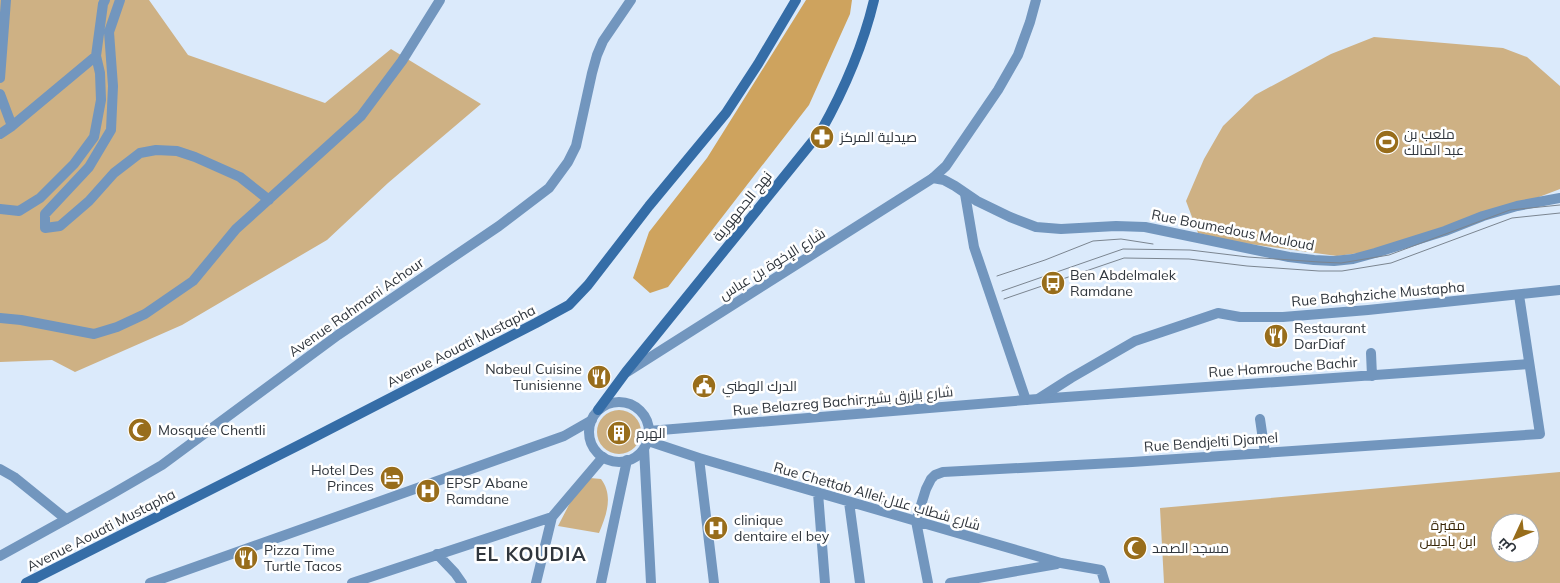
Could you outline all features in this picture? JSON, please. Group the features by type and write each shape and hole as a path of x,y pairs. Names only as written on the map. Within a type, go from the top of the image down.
{"main road":[{"name":"Avenue Aouati Mustapha","path":"26,583 303,443 569,305 588,285 649,206 726,113 796,0"},
{"name":"نهج الجمهورية","path":"598,410 626,372 821,131 838,100 858,53 874,0"}],"street":[{"path":"0,78 6,0"},
{"path":"0,209 19,211 40,198 74,164 94,137 101,100 100,73 96,56 102,4 105,0"},
{"path":"120,0 109,32 113,86 111,130 89,167 45,214 45,228 60,226 89,202 114,173 140,153 156,150 177,151 195,157 240,177 269,200"},
{"path":"0,318 94,334 116,328 145,314 193,280 236,229 361,116 402,61 440,0"},
{"name":"Avenue Rahmani Achour","path":"0,556 162,464 338,335 499,226 549,188 568,162 576,146 592,73 603,41 631,0"},
{"name":"شارع الإخوة بن عباس","path":"626,372 933,178 946,166 998,90 1018,55 1036,0"},
{"path":"0,134 96,56"},
{"path":"0,94 12,126"},
{"name":"Rue Boumedous Mouloud","path":"933,178 944,180 965,194 1010,217 1036,227 1060,229 1116,226 1145,227 1289,257 1334,261 1376,253 1517,206 1560,198"},
{"path":"965,194 974,247 1026,400"},
{"name":"Rue Bahghziche Mustapha","path":"1038,399 1135,341 1218,313 1240,317 1283,317 1560,290"},
{"path":"1520,295 1529,364"},
{"path":"1371,352 1372,376"},
{"name":"Rue Hamrouche Bachir","path":"1038,399 1254,382 1372,376 1529,364"},
{"name":"Rue Bendjelti Djamel","path":"916,522 931,479 943,472 1540,434 1529,364"},
{"name":"Rue Belazreg Bachir;شارع بلزرق بشير","path":"647,440 1038,399"},
{"path":"647,440 640,453 627,460 610,460 595,449 590,440 589,430 598,410 606,404 616,402 626,402 635,406 647,421 651,583"},
{"path":"1260,419 1265,453"},
{"path":"150,583 564,436 592,420"},
{"name":"Rue Chettab Allel;شارع شطاب علال","path":"647,440 699,458 916,522 1061,563 1101,570 1104,583"},
{"path":"536,583 552,517 603,456"},
{"path":"699,458 714,583"},
{"path":"601,583 627,460"},
{"path":"0,469 14,477 66,519"},
{"path":"818,493 825,583"},
{"path":"849,502 860,583"},
{"path":"352,583 376,579 437,554 552,517"},
{"path":"916,522 928,583"},
{"path":"437,554 462,583"},
{"path":"950,583 1061,563"}],"green space":[{"path":"0,0 149,0 188,55 325,103 391,49 481,104 388,183 327,240 182,325 75,372 52,360 0,362"},
{"name":"ملعب بن عبد المالك","path":"1374,37 1503,48 1527,57 1560,86 1560,189 1505,210 1374,251 1337,256 1235,242 1198,233 1186,201 1204,159 1223,126 1255,95 1331,54"},
{"name":"الهرم","path":"615,410 623,410 635,416 641,432 635,448 623,454 615,454 603,448 597,436 597,428 603,416"},
{"name":"مقبرة ابن باديس","path":"1560,472 1560,583 1164,583 1160,508"},
{"path":"590,478 601,479 607,492 608,506 599,533 558,526 572,499"}],"shaded area":[{"path":"806,0 852,0 850,14 809,105 668,287 650,293 633,278 649,232 707,158"}],"tram line":[{"path":"1002,291 1123,249 1190,250 1248,257 1341,263 1389,255 1510,210 1560,205"},
{"path":"1004,299 1124,258 1189,259 1247,266 1342,271 1391,263 1512,218 1560,213"},
{"path":"997,276 1093,241 1121,239 1153,244"}],"place":[{"name":"صيدلية المركز","path":"822,137"},
{"name":"ملعب بن عبد المالك","path":"1387,142"},
{"name":"Ben Abdelmalek Ramdane","path":"1053,283"},
{"name":"Restaurant DarDiaf","path":"1276,336"},
{"name":"Nabeul Cuisine Tunisienne","path":"599,377"},
{"name":"الدرك الوطني","path":"704,386"},
{"name":"Mosquée Chentli","path":"140,430"},
{"name":"الهرم","path":"619,433"},
{"name":"Hotel Des Princes","path":"392,478"},
{"name":"EPSP Abane Ramdane","path":"428,491"},
{"name":"clinique dentaire el bey","path":"716,528"},
{"name":"مسجد الصمد","path":"1135,548"},
{"name":"Pizza Time Turtle Tacos","path":"246,558"}],"district":[{"name":"EL KOUDIA","path":"531,554"}]}
